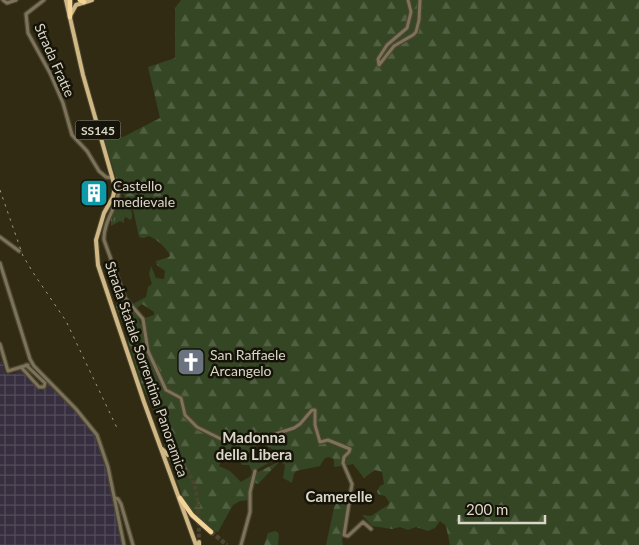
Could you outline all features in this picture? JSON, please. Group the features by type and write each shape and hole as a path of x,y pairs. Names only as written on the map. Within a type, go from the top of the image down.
{"highway":[{"name":"SS145","path":"70,0 70,17"},
{"path":"180,498 192,516 212,532"}],"main road":[{"name":"Strada Statale Sorrentina Panoramica","path":"66,0 83,75 115,192 99,227 96,252 158,443 180,498"},
{"path":"70,17 74,7 82,1 92,0"},
{"name":"SS145","path":"158,443 168,455"},
{"name":"SS145","path":"180,498 198,544"}],"street":[{"path":"2,0 7,3 16,0"},
{"name":"Strada Fratte","path":"44,0 26,14 28,33 50,73 74,138 87,151 102,174 113,180"},
{"path":"408,0 411,5 411,12 407,28 385,47 377,62 379,65 394,46 416,32 420,0"},
{"path":"113,180 119,187 119,194 108,218 104,240 125,298 143,319 148,351 163,386 170,393 181,398 185,415 190,421 225,441 235,442 249,434 270,436 294,428 312,410 315,410 315,425 320,442 328,440 350,449 344,457 343,463 352,484 344,535 348,536 363,522 371,528"},
{"path":"0,238 19,251"},
{"path":"0,263 30,360 47,381 76,409 97,435 104,453 124,545"},
{"path":"0,344 8,371 33,364"},
{"path":"26,365 30,360"},
{"path":"26,365 47,381"},
{"path":"20,368 41,388 46,385 47,381"},
{"path":"242,545 250,512 250,492 255,471"},
{"path":"115,498 121,504 133,545"}],"shaded area":[{"path":"2,361 5,374 15,374 20,369 41,392 49,384 70,404 94,432 111,486 122,545 0,545 0,362"}],"green space":[{"path":"181,0 639,0 639,545 450,545 446,526 440,521 435,528 428,531 416,527 408,530 400,527 392,529 372,526 362,515 371,516 388,505 389,502 385,496 378,494 377,491 384,484 382,472 375,470 364,478 353,464 334,467 334,459 328,457 324,459 320,466 296,471 292,483 283,478 285,465 280,461 258,484 251,481 249,500 240,501 233,505 218,532 202,521 185,503 164,445 168,436 166,423 152,408 140,380 128,341 133,332 133,320 122,323 116,306 120,306 123,300 138,316 140,324 145,324 145,318 154,315 154,312 142,304 136,309 131,305 146,297 148,287 152,284 149,274 151,266 156,278 164,279 165,271 157,265 156,261 170,255 153,238 149,236 139,237 133,209 123,194 116,178 100,125 105,123 107,135 123,137 160,118 148,67 175,58 175,8","holes":["262,443 280,451 282,454 280,461 241,482 230,471 219,466 222,459 239,460 242,465 249,465 252,472 274,460 269,461 258,456 248,458 247,455 258,444"]},
{"path":"120,195 129,205 132,211 132,218 130,220 126,217 124,223 120,221 111,226 111,215"},
{"path":"342,498 346,504 342,538 343,545 326,545 334,508 338,499"},
{"path":"276,531 279,535 278,545 264,545 268,533"}],"tunnel":[{"path":"168,455 179,462 193,481 198,504 199,542"},
{"path":"211,532 227,545"}],"railway":[{"path":"0,190 23,256 66,321 118,430"}],"place":[{"name":"Castello medievale","path":"94,193"},
{"name":"San Raffaele Arcangelo","path":"191,362"}],"district":[{"name":"Madonna della Libera","path":"254,446"},
{"name":"Camerelle","path":"339,496"}]}
